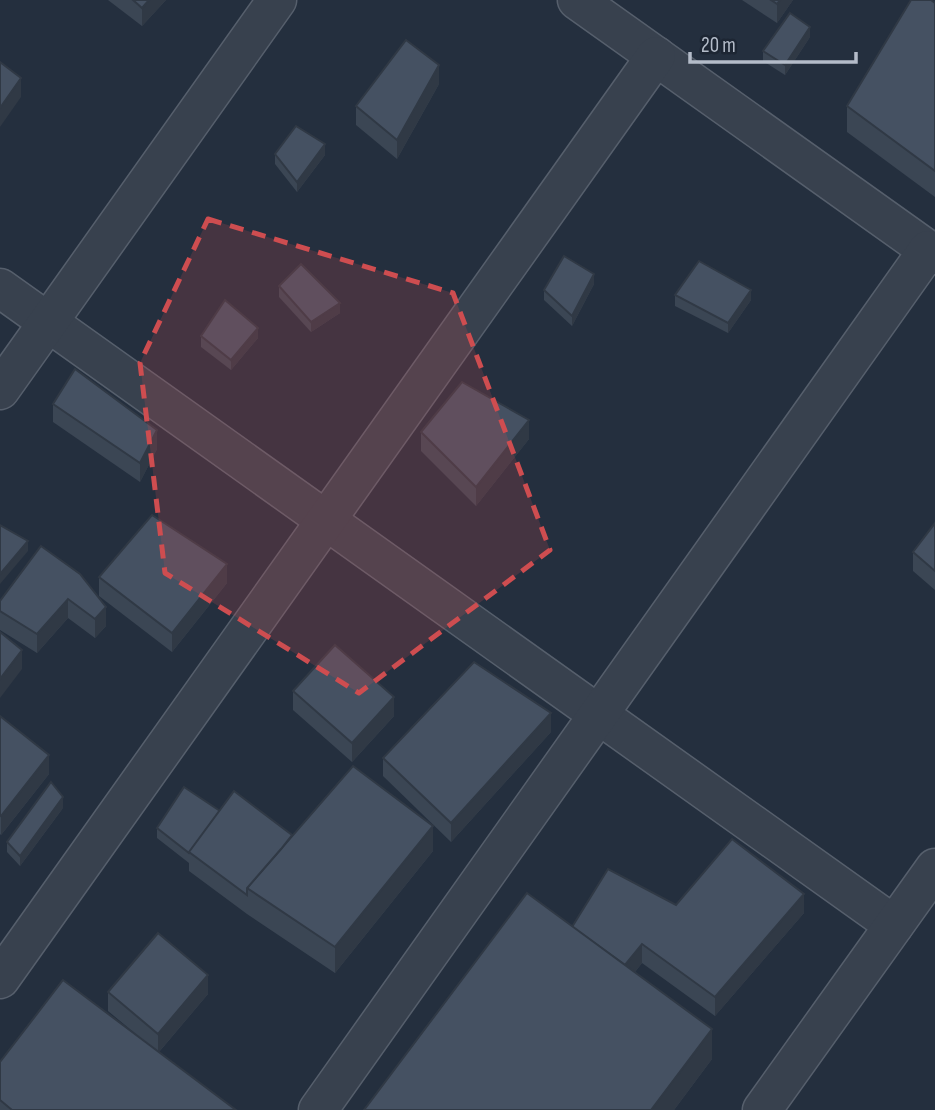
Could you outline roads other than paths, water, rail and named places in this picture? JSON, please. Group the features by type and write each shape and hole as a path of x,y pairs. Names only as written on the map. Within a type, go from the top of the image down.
{"street":[{"path":"0,390 277,0"},
{"path":"318,1110 599,714 932,253 577,0"},
{"path":"0,979 656,56"},
{"path":"0,288 894,925"},
{"path":"762,1110 935,868"}]}
